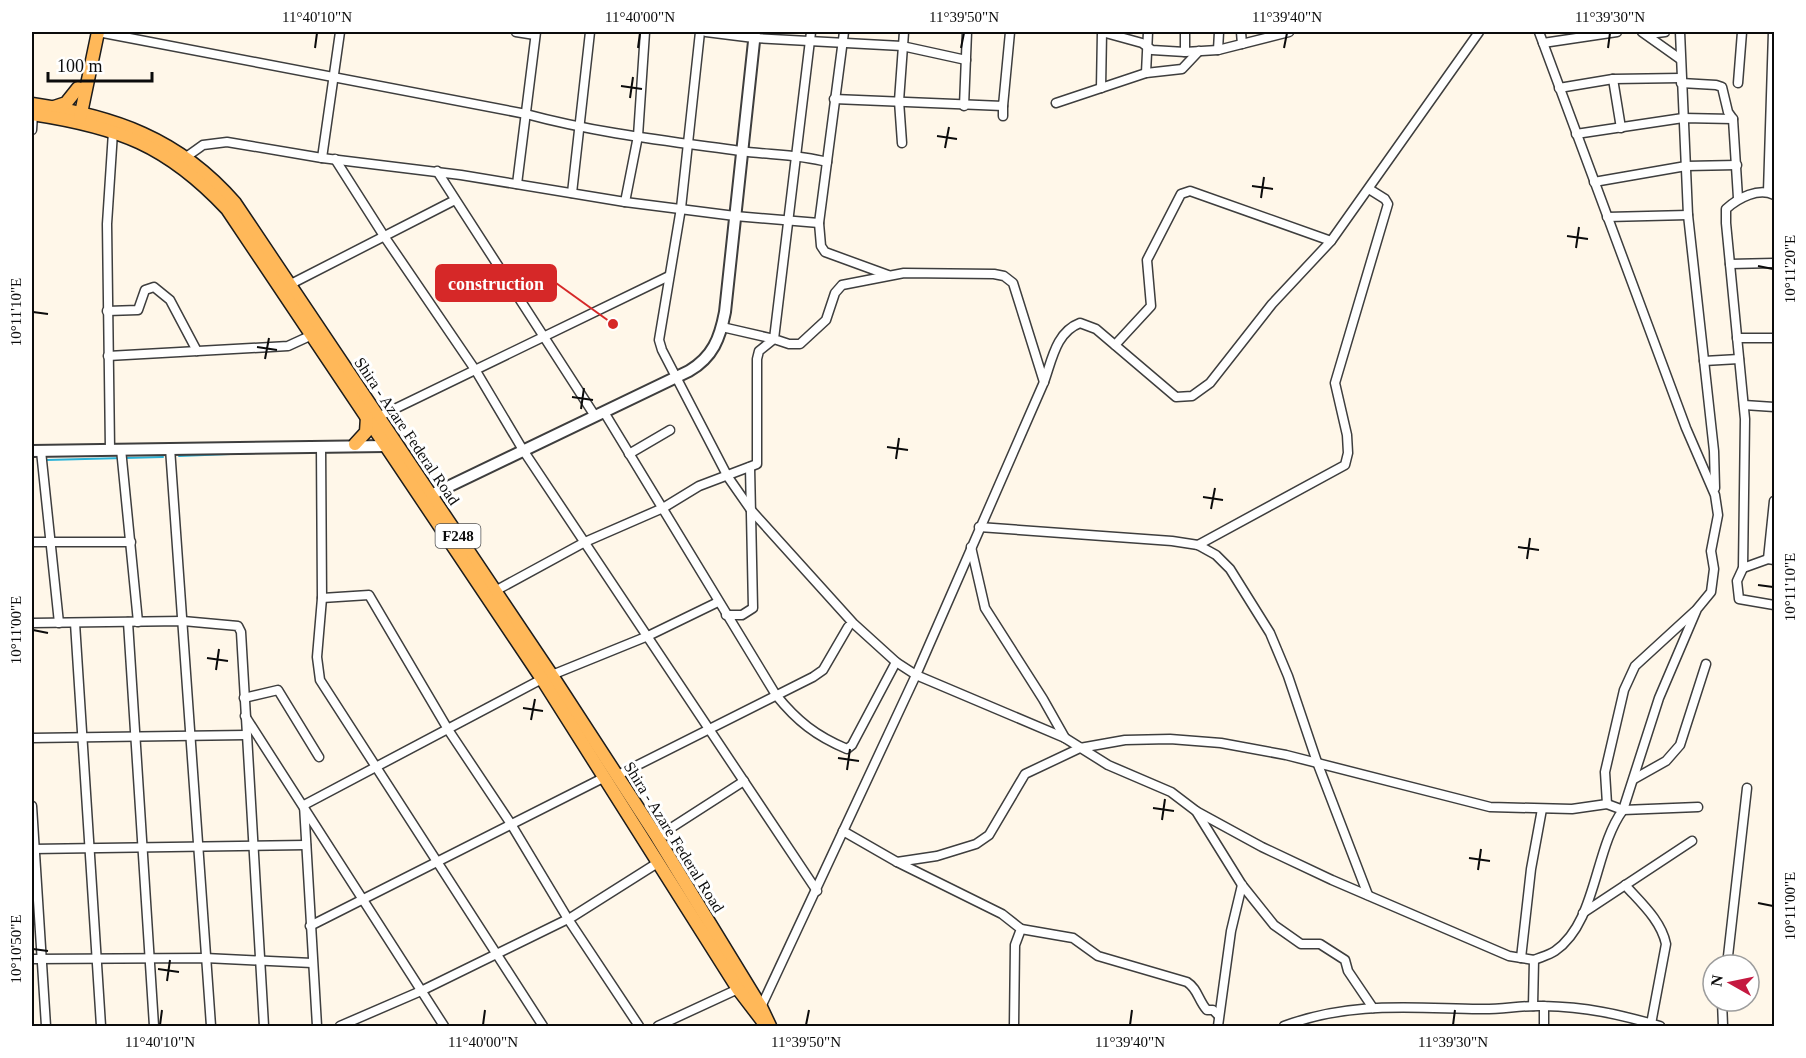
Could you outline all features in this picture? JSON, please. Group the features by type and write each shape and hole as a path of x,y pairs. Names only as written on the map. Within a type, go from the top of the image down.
{"main road":[{"path":"76,116 95,32"},
{"path":"52,107 66,103 82,88"},
{"path":"82,88 103,118"},
{"name":"Shira - Azare Federal Road","path":"32,111 52,107 182,160 227,209 312,335 431,495 495,591 738,989 768,1026"},
{"name":"Shira - Azare Federal Road","path":"32,111 103,118 135,129 182,160 235,203 372,417 386,446 547,678"},
{"path":"355,444 366,432 372,417"},
{"name":"Shira - Azare Federal Road","path":"610,776 657,837 761,1007 768,1026"}],"street":[{"path":"95,32 526,114 579,128 743,152 798,154 827,162"},
{"path":"322,158 340,32"},
{"path":"516,32 535,33 517,184"},
{"path":"572,194 590,32"},
{"path":"625,202 638,136 645,32"},
{"path":"700,32 681,208 659,340 662,350 678,376 728,477 752,510 847,616 896,662 916,675 1065,738 1108,765 1172,792 1196,811 1262,847 1509,956 1534,960 1554,952 1568,940 1583,914 1613,823 1623,810 1634,779 1659,698 1697,609"},
{"path":"706,32 810,42 841,44 855,42 902,46 966,60"},
{"path":"495,591 585,542 663,508 699,486 728,477 757,464 756,359 759,351 774,339 811,32"},
{"path":"844,32 819,223 821,246 825,252 889,276"},
{"path":"902,143 899,101 904,32"},
{"path":"964,105 968,32"},
{"path":"834,99 964,105 1003,111 1010,32"},
{"path":"1101,88 1107,32 1142,43 1147,48 1185,52 1218,50 1271,34 1289,32"},
{"path":"1146,73 1148,32"},
{"path":"1185,32 1185,52"},
{"path":"1218,50 1219,32"},
{"path":"1241,32 1242,44"},
{"path":"761,1007 916,675 1044,382 1059,341 1068,327 1080,323 1096,329 1176,397 1192,396 1210,384 1272,304 1331,241 1479,32"},
{"path":"1539,32 1686,428 1715,495"},
{"path":"1543,44 1617,32"},
{"path":"1646,33 1665,32"},
{"path":"1607,804 1605,772 1624,690 1635,666 1697,609 1712,592 1714,569 1711,551 1718,515 1714,451 1688,215 1680,32"},
{"path":"1738,83 1742,32"},
{"path":"1773,32 1771,194 1738,198 1726,209 1744,405 1743,568 1737,581 1739,599 1774,605"},
{"path":"1646,33 1680,59"},
{"path":"431,495 700,365 709,356 722,327 755,35"},
{"path":"1056,103 1146,73 1182,69 1199,51"},
{"path":"1559,88 1613,79 1681,80 1719,85 1728,112 1733,119 1738,198"},
{"path":"1613,79 1621,128"},
{"path":"32,111 32,130"},
{"path":"1576,134 1683,118 1733,119"},
{"path":"113,132 107,224 108,356 131,542 138,622"},
{"path":"182,160 203,145 218,142 322,158 437,171 625,202 735,216 819,223"},
{"path":"335,159 384,236 476,371 523,450 817,891"},
{"path":"1594,182 1686,166 1737,165"},
{"path":"437,171 544,337 629,454 726,615 776,695 794,718 808,730 847,749 852,745 896,662"},
{"path":"1198,545 1345,465 1348,453 1347,435 1335,383 1388,204 1385,198 1368,189"},
{"path":"1116,345 1151,306 1147,260 1181,194 1190,191 1331,241"},
{"path":"289,285 455,200"},
{"path":"1607,217 1688,215"},
{"path":"1730,264 1774,263"},
{"path":"722,327 789,344 800,344 826,320 834,293 842,285 913,272 994,274 1004,276 1012,283 1044,382"},
{"path":"372,417 476,371 669,276"},
{"path":"107,311 138,309 145,290 154,287 170,300 197,351"},
{"path":"108,356 288,346 312,335"},
{"path":"1737,338 1774,338"},
{"path":"1704,361 1739,359"},
{"path":"1744,405 1774,407"},
{"path":"629,454 670,430"},
{"path":"59,623 39,456 119,453 170,448 355,444 386,446"},
{"path":"321,446 322,598 317,657 320,680 435,862 543,1026"},
{"path":"170,448 211,1026"},
{"path":"726,615 742,615 753,608 750,467"},
{"path":"1743,568 1771,560 1774,501"},
{"path":"979,527 1198,545 1216,555 1230,569 1270,633 1368,895"},
{"path":"32,542 131,542"},
{"path":"970,547 985,608 1065,738"},
{"path":"322,598 369,595 448,731 512,824 568,919 639,1026"},
{"path":"304,805 547,678 648,636 718,602"},
{"path":"32,623 183,621 238,626 241,632 244,716 264,1026"},
{"path":"128,622 154,1026"},
{"path":"75,623 101,1026"},
{"path":"310,926 512,824 710,730 823,670 848,627"},
{"path":"1634,779 1666,761 1680,745 1706,664"},
{"path":"244,698 278,690 319,757"},
{"path":"244,716 304,805 444,1026"},
{"path":"32,738 246,735"},
{"path":"897,862 937,856 976,844 989,835 1025,774 1080,748 1125,740 1170,739 1221,743 1317,762 1490,807 1572,809 1607,804 1623,810 1698,807"},
{"path":"657,837 744,781"},
{"path":"1728,953 1747,788"},
{"path":"304,805 316,1026"},
{"path":"32,806 46,1026"},
{"path":"1521,958 1531,869 1542,809"},
{"path":"1196,811 1242,885 1274,925 1301,944 1320,944 1345,960 1348,971 1372,1008"},
{"path":"843,831 897,862 1002,914 1021,930 1073,938 1098,956 1187,982 1195,987 1201,1003 1207,1010 1213,1010 1218,1016"},
{"path":"1583,914 1692,841"},
{"path":"33,849 306,845"},
{"path":"345,1026 568,919 659,862"},
{"path":"1218,1026 1231,931 1242,885"},
{"path":"1625,885 1654,917 1664,933 1666,944 1651,1024"},
{"path":"1014,1026 1015,945 1021,930"},
{"path":"32,959 205,958 312,963"},
{"path":"1533,1006 1534,960"},
{"path":"658,1026 738,989"},
{"path":"1544,1006 1544,1026"},
{"path":"1284,1026 1336,1010 1484,1009 1544,1006 1608,1011 1660,1026"}],"waterway":[{"path":"359,452 378,452"},
{"path":"179,456 256,453"},
{"path":"46,460 163,457"}],"place":[{"name":"construction","path":"613,324"}]}
